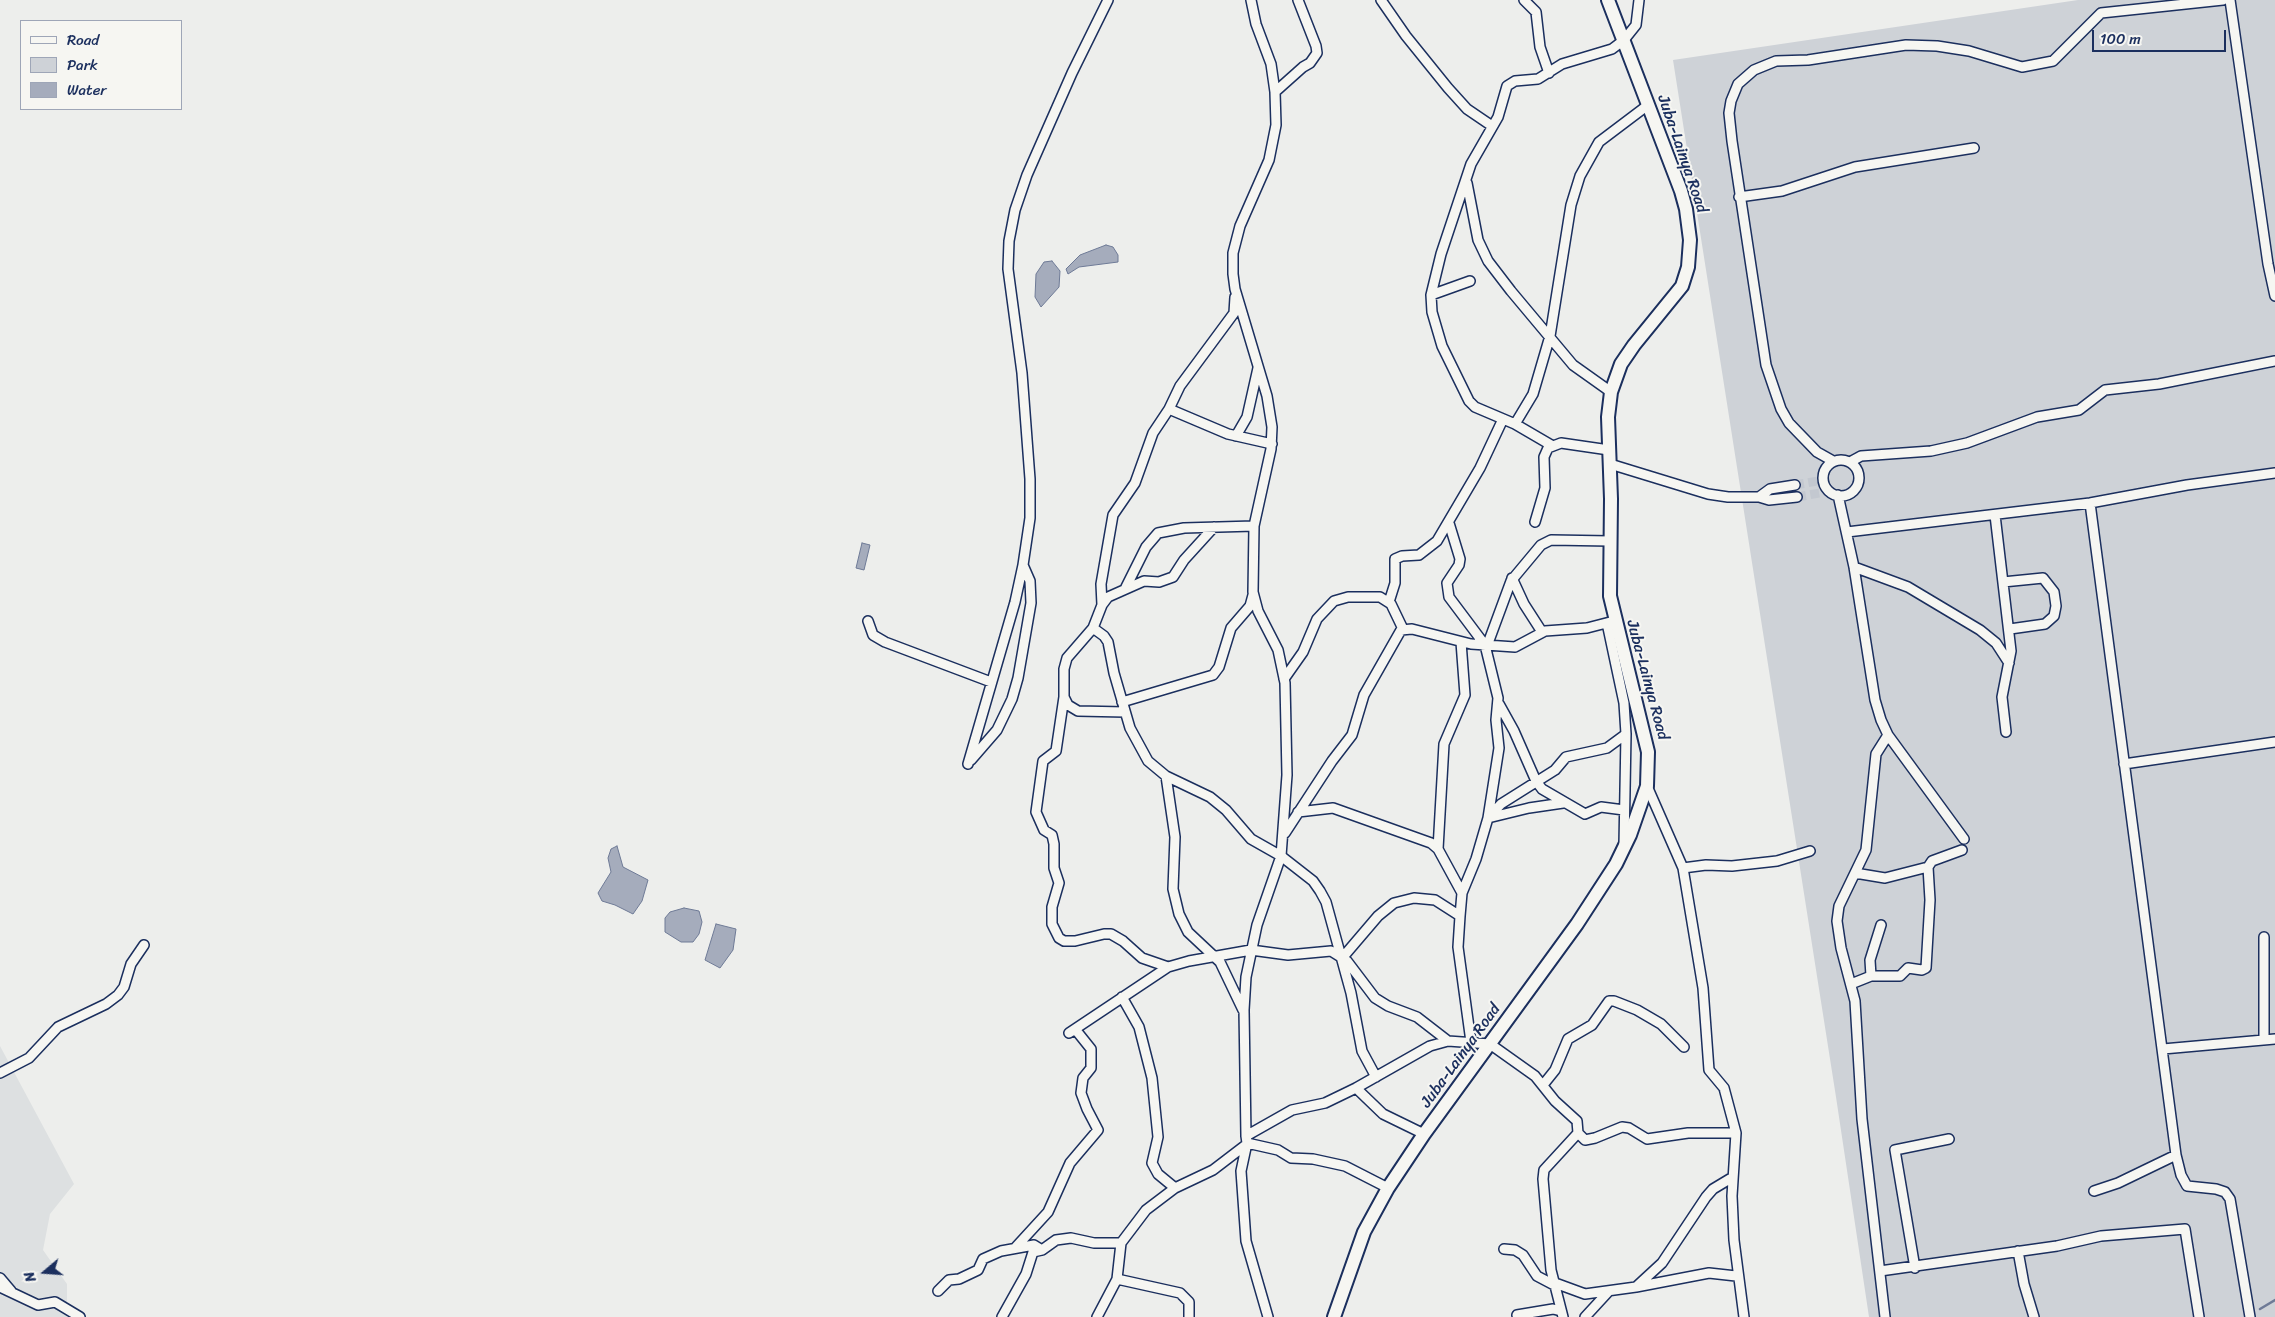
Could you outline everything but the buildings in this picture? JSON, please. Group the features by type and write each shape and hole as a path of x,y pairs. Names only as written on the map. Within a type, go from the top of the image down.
{"main road":[{"name":"Juba-Lainya Road","path":"1334,1317 1364,1232 1388,1188 1424,1134 1577,924 1616,864 1624,848 1647,786 1648,752 1611,622 1608,417 1611,392 1622,364 1634,345 1682,286 1688,267 1690,240 1686,209 1608,0"}],"street":[{"path":"1023,565 1030,581 1031,603 1018,678 1012,699 997,730 968,764 1023,565 1030,518 1030,479 1022,373 1008,270 1015,210 1027,175 1072,73 1108,0"},
{"path":"1102,605 1100,584 1114,515 1135,483 1154,433 1186,376 1234,313 1233,253 1240,226 1274,145 1275,92 1271,64 1256,24 1251,0"},
{"path":"1275,92 1310,63 1316,53 1316,46 1298,0"},
{"path":"1381,0 1406,36 1448,88 1467,109 1492,126"},
{"path":"1524,0 1536,12 1540,47 1549,73"},
{"path":"1609,450 1571,444 1551,445 1515,424 1474,407 1466,396 1436,328 1431,295 1441,254 1476,152 1492,126 1507,86 1511,82 1534,80 1562,64 1612,49 1624,40 1636,26 1639,0"},
{"path":"1820,493 1849,494 1858,483 1858,471 1850,462 1843,460 1833,461 1817,452 1794,429 1778,400 1766,365 1739,197 1729,112 1738,84 1754,70 1776,61 1808,60 1906,45 1937,46 1969,51 2022,67 2053,61 2101,13 2223,0"},
{"path":"2230,0 2275,296"},
{"path":"1515,424 1533,394 1550,336 1571,204 1580,176 1600,142 1648,105"},
{"path":"1739,197 1782,191 1855,166 1974,148"},
{"path":"1466,181 1481,249 1511,291 1573,364 1611,392"},
{"path":"1431,295 1470,281"},
{"path":"1122,702 1213,676 1219,666 1231,628 1250,606 1253,592 1254,526 1272,444 1272,427 1259,365 1235,289"},
{"path":"1850,462 1861,456 1931,451 1967,443 2037,417 2079,410 2105,390 2159,384 2275,361"},
{"path":"1236,436 1247,417 1259,365"},
{"path":"1169,409 1204,422 1216,430 1272,444"},
{"path":"1403,629 1389,602 1394,583 1396,559 1424,553 1437,541 1480,468 1502,419"},
{"path":"1535,522 1546,484 1544,457 1551,445"},
{"path":"1833,461 1825,469 1820,479 1836,495 1847,532 1875,700 1888,735 1964,839"},
{"path":"1610,464 1708,494 1728,497 1759,497 1769,500 1797,497"},
{"path":"1847,532 2090,502 2187,485 2275,473"},
{"path":"1759,497 1770,489 1795,485"},
{"path":"2090,502 2108,653 2176,1155 2181,1175 2187,1186 2216,1189 2225,1192 2230,1199 2250,1317"},
{"path":"1995,515 2010,629 2011,651 2002,697 2006,732"},
{"path":"1449,523 1460,559 1459,565 1447,582 1449,597 1486,646 1498,690 1496,720 1498,758 1488,818 1476,859 1462,894 1460,916 1458,947 1471,1042"},
{"path":"1126,587 1146,547 1158,533 1174,528 1254,526"},
{"path":"1168,967 1142,958 1123,941 1111,934 1064,941 1055,932 1052,915 1059,883 1054,868 1054,844 1052,835 1044,830 1036,812 1043,761 1056,751 1064,697 1065,663 1069,654 1093,628 1102,605 1112,594 1144,581 1159,582 1173,578 1184,560 1214,527"},
{"path":"1486,646 1512,578 1546,541 1610,540"},
{"path":"1854,567 1908,587 1980,630 1996,643 2009,663"},
{"path":"1512,578 1524,604 1542,632"},
{"path":"2003,582 2043,578 2054,592 2056,606 2054,616 2045,624 2010,629"},
{"path":"1253,592 1258,611 1278,650 1284,679 1287,775 1281,856 1257,925 1246,977 1244,1010 1246,1140 1241,1171 1246,1241 1268,1317"},
{"path":"1284,679 1303,652 1317,619 1334,601 1348,597 1374,597 1389,602"},
{"path":"868,621 873,635 885,642 991,682"},
{"path":"1284,834 1352,735 1364,695 1398,632 1403,629 1461,642 1486,646 1515,647 1549,630 1587,628 1611,622 1624,703 1626,734 1624,848"},
{"path":"1093,628 1104,636 1108,642 1125,712 1138,748 1148,761 1166,776 1210,798 1226,810 1251,839 1281,856 1313,881 1320,891 1326,902 1342,956 1362,1051 1376,1077"},
{"path":"1438,849 1444,744 1465,695 1461,642"},
{"path":"1064,697 1068,705 1078,710 1125,712"},
{"path":"1498,704 1514,731 1536,781 1542,789 1563,804 1585,814 1601,807 1624,810"},
{"path":"1488,818 1505,800 1555,770 1566,757 1607,748 1626,734"},
{"path":"1885,1317 1862,1119 1858,1030 1851,984 1841,948 1837,921 1839,906 1866,850 1876,754 1888,735"},
{"path":"2124,764 2275,742"},
{"path":"1166,776 1175,832 1172,880 1174,897 1184,927 1223,967 1244,1010"},
{"path":"1647,786 1683,868 1703,988 1709,1070 1724,1088 1736,1132 1733,1177 1734,1240 1744,1317"},
{"path":"1488,818 1521,810 1563,804"},
{"path":"1298,812 1334,808 1389,830 1425,840 1438,849 1462,894"},
{"path":"1851,984 1871,976 1898,976 1908,968 1922,970 1926,968 1930,900 1928,867 1932,861 1962,850"},
{"path":"1683,868 1706,865 1732,866 1777,861 1810,851"},
{"path":"1856,873 1885,878 1928,867"},
{"path":"1342,956 1378,916 1394,903 1414,898 1436,900 1460,916"},
{"path":"1871,976 1870,960 1881,925"},
{"path":"2264,938 2264,1040"},
{"path":"0,1073 29,1058 58,1027 106,1004 118,995 124,988 131,964 144,945"},
{"path":"1015,1248 1048,1212 1070,1162 1098,1130 1081,1093 1083,1078 1091,1068 1091,1048 1072,1031 1168,967 1251,950 1288,955 1323,951 1342,956 1374,998 1388,1006 1417,1017 1448,1041"},
{"path":"1122,997 1139,1027 1152,1078 1158,1137 1152,1163 1158,1174 1175,1188"},
{"path":"1543,1085 1555,1070 1568,1039 1592,1025 1609,1001 1614,1001 1637,1010 1653,1020 1684,1047"},
{"path":"2163,1049 2275,1039"},
{"path":"1097,1317 1117,1279 1121,1242 1146,1210 1175,1188 1213,1170 1246,1140 1292,1110 1325,1103 1356,1088 1430,1046 1448,1041 1490,1044 1523,1066 1543,1085 1577,1121 1578,1133 1585,1140 1596,1138 1622,1127 1629,1128 1647,1139 1688,1133 1736,1132"},
{"path":"1356,1088 1382,1114 1424,1134"},
{"path":"1562,1314 1551,1270 1543,1180 1544,1170 1578,1133"},
{"path":"1915,1268 1895,1150 1948,1139"},
{"path":"1246,1140 1278,1150 1291,1158 1313,1159 1345,1166 1388,1188"},
{"path":"2094,1191 2118,1183 2176,1155"},
{"path":"1636,1287 1665,1259 1713,1189 1733,1177"},
{"path":"1880,1271 1915,1268 2057,1246 2101,1236 2186,1229 2199,1317"},
{"path":"1002,1317 1026,1274 1033,1252 1042,1250 1056,1240 1071,1238 1094,1242 1121,1242"},
{"path":"938,1292 949,1280 959,1279 978,1270 983,1259 1001,1251 1034,1245 1042,1250"},
{"path":"1504,1249 1515,1250 1523,1255 1537,1276 1585,1294 1636,1287 1708,1273 1736,1276"},
{"path":"2018,1251 2024,1284 2034,1317"},
{"path":"0,1278 15,1295"},
{"path":"1117,1279 1180,1293 1189,1302 1188,1317"},
{"path":"0,1287 38,1305 55,1302 80,1317"},
{"path":"1586,1317 1608,1291"},
{"path":"1517,1315 1553,1309 1562,1314"}],"shaded area":[{"path":"0,1046 74,1184 50,1214 43,1250 67,1284 67,1317 0,1317"}],"green space":[{"path":"2078,0 2275,0 2275,1317 1869,1317 1673,60"}],"water":[{"path":"1106,245 1113,247 1118,255 1118,262 1079,267 1068,274 1066,269 1080,255"},
{"path":"1052,261 1060,271 1059,287 1041,307 1035,297 1036,274 1044,262"},
{"path":"862,543 870,545 864,570 856,568"},
{"path":"617,846 623,867 648,880 642,901 633,914 602,901 598,893 611,872 608,858 611,849"},
{"path":"684,908 699,911 702,922 699,934 693,942 681,942 665,932 665,918 670,912"},
{"path":"716,924 736,929 733,950 720,968 705,960"}],"waterway":[{"path":"2260,1309 2275,1300"}],"tunnel":[{"path":"1795,485 1818,481"},
{"path":"1797,497 1820,493"}]}
